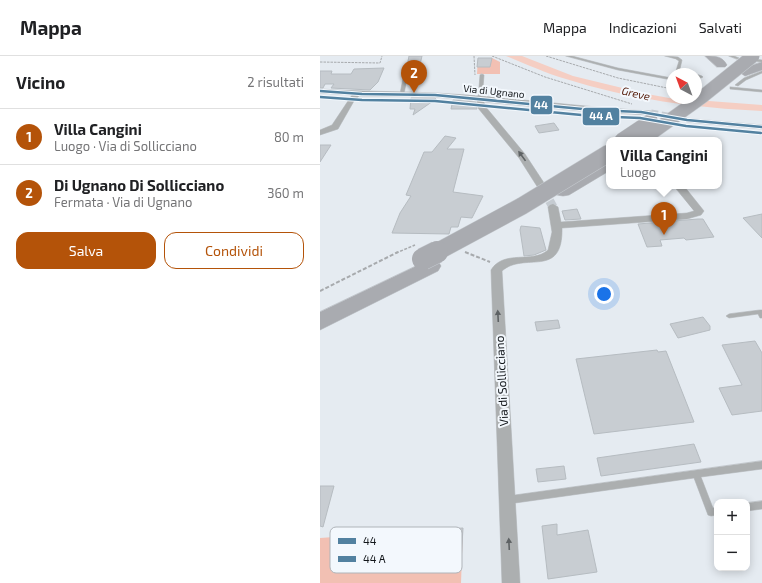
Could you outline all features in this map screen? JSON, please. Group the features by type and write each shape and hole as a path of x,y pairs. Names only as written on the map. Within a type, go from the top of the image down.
{"highway":[{"path":"702,80 719,69 721,66 719,61 711,56"},
{"path":"655,137 745,72 754,59"},
{"path":"702,90 754,59"},
{"path":"646,137 754,59"},
{"path":"625,137 672,104"},
{"path":"633,137 681,104"},
{"path":"554,189 606,151"},
{"path":"320,322 554,189 606,155"},
{"path":"554,189 606,164"},
{"path":"320,308 427,262"}],"street":[{"name":"Via di Ugnano","path":"320,91 404,97 435,95 598,110 651,113"},
{"path":"320,132 336,127 351,100 357,94"},
{"path":"480,100 481,106 517,148 535,173 554,189"},
{"path":"687,120 762,127"},
{"path":"558,225 688,216 698,213 697,207 682,189"},
{"name":"Via di Sollicciano","path":"511,583 496,270 504,263 541,258 552,254 555,250 558,225 553,207"}],"lane":[{"path":"568,56 618,69 666,78"},
{"path":"667,56 677,58 681,61 679,68"},
{"path":"731,56 754,59"},
{"path":"762,72 731,87 762,91"},
{"path":"404,97 406,73"},
{"path":"480,100 482,75"},
{"path":"737,85 762,87"},
{"path":"729,316 760,312 762,316"},
{"path":"506,500 762,465"},
{"path":"696,474 711,512 714,512"},
{"path":"750,507 762,505"}],"path":[{"path":"320,62 380,63 382,56"},
{"path":"492,56 545,77 620,99 651,113"},
{"path":"546,56 618,78 666,87"}],"shaded area":[{"path":"478,58 492,58 500,62 500,74 477,74"},
{"path":"462,528 463,528 462,556"},
{"path":"330,537 330,573 461,573 461,583 320,583 320,538"}],"water":[{"name":"Greve","path":"506,56 522,56 573,76 666,97 666,101 614,92 558,77"},
{"path":"702,100 762,105 762,111 712,108 682,104 702,104"}],"building":[{"path":"409,56 422,56 417,77 419,76 418,85 410,85 410,81 408,81 409,72 406,71"},
{"path":"478,58 492,58 490,67 477,67"},
{"path":"384,68 378,82 370,90 331,88 334,84 325,84 323,88 320,88 320,71 332,71 331,74 351,74 354,69"},
{"path":"411,98 436,99 413,115 415,109 410,109"},
{"path":"453,100 476,102 477,109 451,109"},
{"path":"554,123 559,130 539,133 535,126"},
{"path":"445,136 456,138 447,149 464,149 453,192 483,196 472,218 461,217 458,227 451,227 449,234 392,233 400,213 411,196 406,195 424,152 432,152"},
{"path":"320,145 331,145 320,162"},
{"path":"577,209 581,219 565,220 562,211"},
{"path":"762,214 762,238 743,218"},
{"path":"703,219 714,237 686,240 684,238 660,240 662,246 647,247 638,224"},
{"path":"521,226 540,228 546,250 534,255 524,256 520,230"},
{"path":"703,317 710,326 710,330 678,338 670,324"},
{"path":"558,320 560,328 537,331 535,322"},
{"path":"755,341 762,353 762,411 732,415 719,388 742,385 722,345"},
{"path":"657,350 658,352 666,351 694,422 594,434 576,359"},
{"path":"694,444 701,462 601,476 597,458"},
{"path":"564,466 566,479 538,482 536,469"},
{"path":"320,486 334,486 323,527 320,526"},
{"path":"557,524 557,535 588,530 597,572 548,579 542,526"}],"tunnel":[{"path":"651,113 679,118"},
{"path":"543,189 553,207"}],"transit line":[{"name":"44","path":"320,91 362,94 435,95 593,110 641,112 687,120 762,127"},
{"path":"320,97 362,100 435,101 592,116 640,118 686,126 761,133"}],"place":[{"name":"Di Ugnano Di Sollicciano","path":"414,93"},
{"name":"Villa Cangini","path":"664,235"}]}
